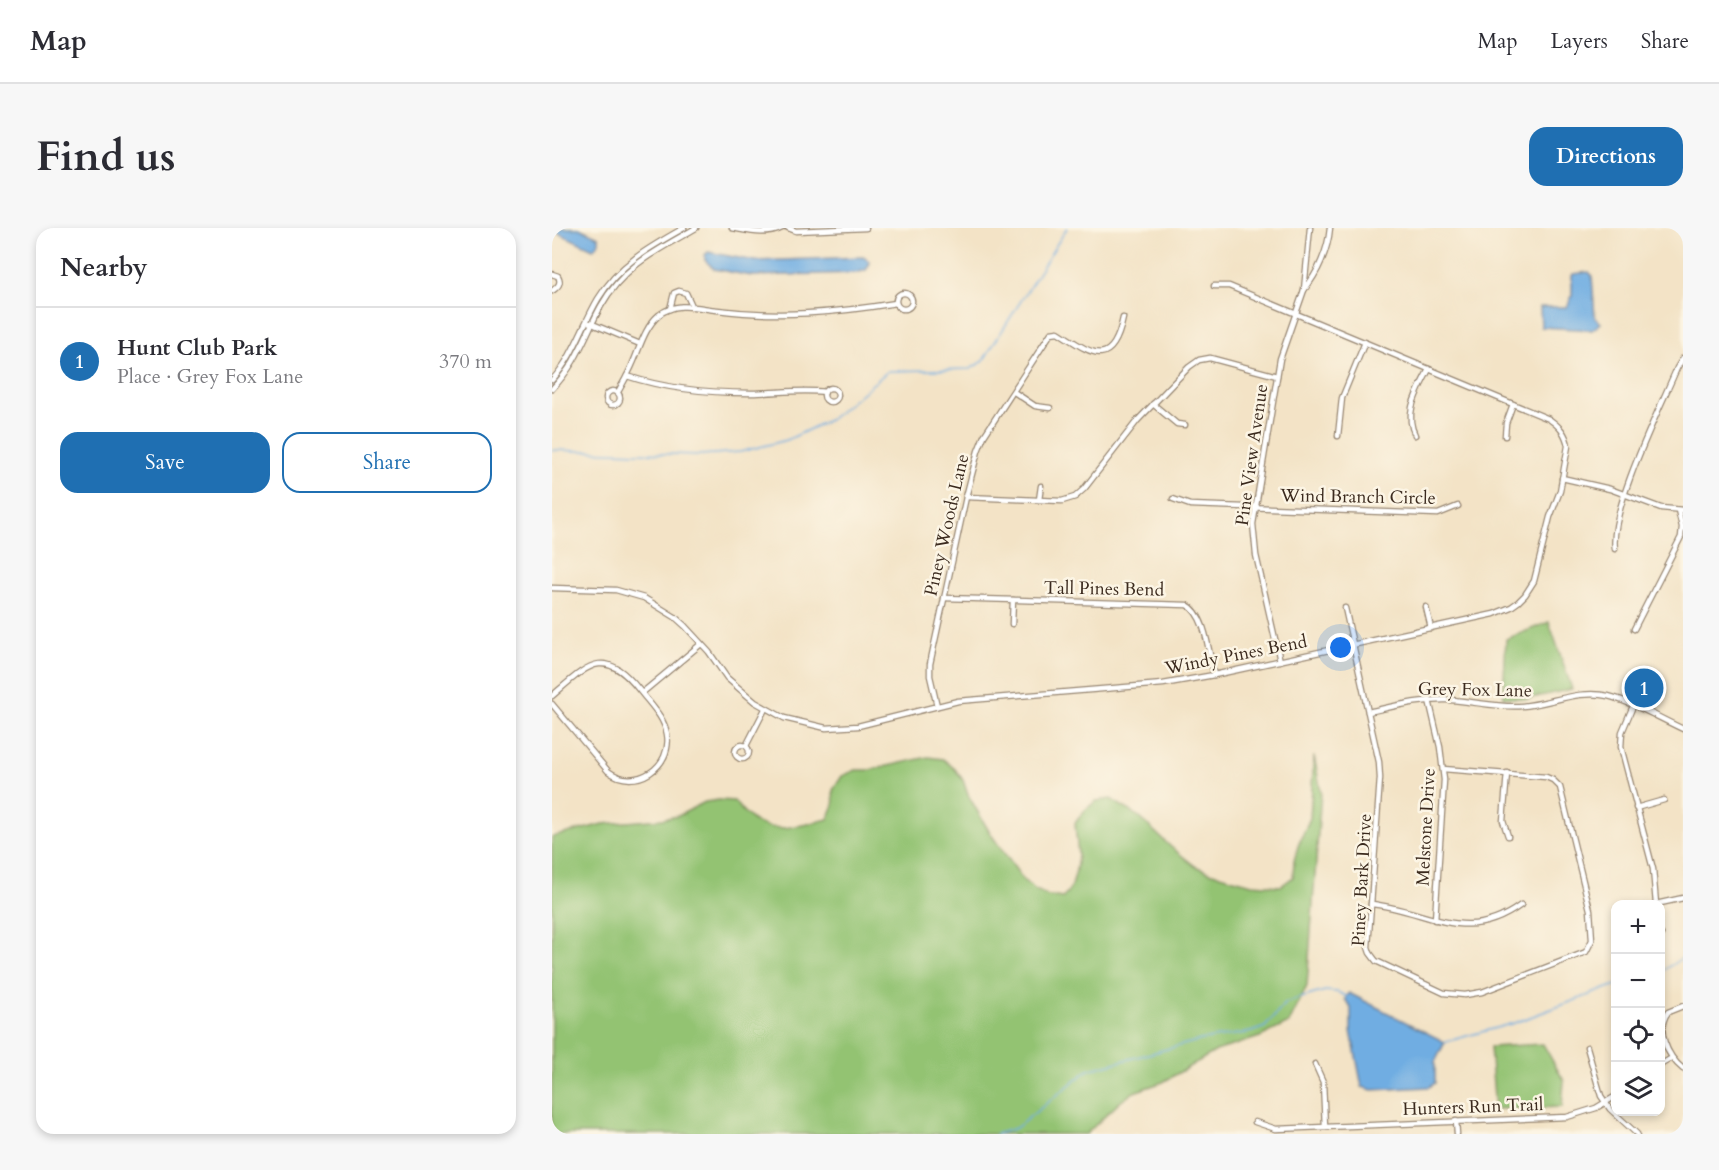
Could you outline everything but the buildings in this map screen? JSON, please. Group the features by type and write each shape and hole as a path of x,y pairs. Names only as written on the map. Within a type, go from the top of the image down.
{"street":[{"path":"552,380 572,354 603,291 626,265 650,246 684,228"},
{"path":"552,389 580,353 609,294 636,264 657,249 696,228"},
{"path":"732,228 756,232 775,231 782,228"},
{"path":"788,228 796,231 866,228"},
{"name":"Pine View Avenue","path":"1304,290 1310,228"},
{"name":"Pine View Avenue","path":"1280,661 1256,555 1253,524 1283,346 1304,290 1318,267 1328,243 1330,228"},
{"path":"552,274 558,276 560,281 558,287 552,291"},
{"name":"Windy Pines Bend","path":"552,588 616,590 633,594 675,617 701,644 735,686 765,709 798,722 826,728 874,723 969,700 1163,684 1214,675 1503,611 1525,595 1537,573 1550,518 1558,497 1568,446 1564,432 1549,419 1296,313 1230,286 1214,286"},
{"path":"670,309 674,293 679,291 686,293 692,306"},
{"path":"618,392 654,320 670,309 692,306 745,313 795,314 849,310 896,303"},
{"name":"Piney Woods Lane","path":"937,706 929,669 974,463 984,436 1051,333 1055,331 1088,351 1105,352 1117,341 1123,318"},
{"path":"587,322 640,344"},
{"path":"1338,436 1342,399 1365,342"},
{"path":"966,497 1062,501 1080,493 1153,404 1194,363 1204,358 1277,376"},
{"path":"1615,549 1615,527 1625,493 1683,358"},
{"path":"1415,435 1411,427 1410,414 1428,369"},
{"path":"627,376 671,386 722,392 782,393 811,390 825,392"},
{"path":"1014,392 1035,406 1050,408"},
{"path":"1153,404 1177,424 1185,425"},
{"path":"1505,436 1506,423 1513,404"},
{"path":"1562,478 1595,484 1625,493 1661,508 1680,510 1681,537 1634,629"},
{"path":"1039,500 1041,486"},
{"name":"Wind Branch Circle","path":"1173,499 1190,505 1438,514 1458,506"},
{"name":"Tall Pines Bend","path":"944,598 1187,605 1195,611 1201,621 1214,675"},
{"path":"1012,624 1013,600"},
{"path":"1426,607 1431,628"},
{"name":"Piney Bark Drive","path":"1345,608 1379,762 1380,793 1368,946 1372,957 1396,972 1448,994 1465,995 1482,992 1586,952 1592,940 1590,910 1562,791 1557,783 1549,778 1443,769"},
{"path":"642,693 701,644"},
{"path":"552,696 580,672 599,664 612,665 619,669 642,693 660,717 668,735 667,750 658,767 649,774 636,778 623,778 613,774 552,705"},
{"name":"Grey Fox Lane","path":"1368,712 1429,700 1517,707 1597,694 1617,698 1683,729"},
{"name":"Melstone Drive","path":"1429,700 1437,729 1444,780 1435,920"},
{"path":"1633,706 1622,732 1621,747 1653,868 1656,900"},
{"path":"746,746 765,709"},
{"path":"658,767 662,772"},
{"path":"1507,773 1503,821 1508,836"},
{"path":"1636,808 1665,800"},
{"path":"1665,902 1683,898"},
{"path":"1371,904 1405,909 1453,925 1477,924 1498,919 1521,906"},
{"path":"1683,1006 1668,1012 1664,1021 1663,1034 1672,1058 1683,1069"},
{"path":"1587,1047 1598,1088 1605,1103 1638,1134"},
{"path":"1665,1062 1672,1058"},
{"path":"1315,1064 1323,1082 1325,1127"},
{"name":"Hunters Run Trail","path":"1256,1122 1276,1129 1567,1117 1586,1113 1611,1099"},
{"path":"1456,1121 1457,1134"}],"green space":[{"path":"1549,622 1572,689 1527,699 1503,697 1506,639"},
{"path":"1314,756 1321,792 1307,986 1289,1023 1260,1037 1216,1051 1163,1082 1134,1092 1086,1134 552,1134 552,837 603,824 678,816 705,802 719,800 734,801 748,817 762,825 781,828 800,826 828,819 834,805 833,790 842,776 856,770 870,770 928,757 943,759 955,769 990,833 1024,881 1048,896 1063,898 1072,886 1078,855 1075,823 1096,801 1111,799 1138,816 1195,866 1252,884 1281,886 1293,877 1298,846 1310,818"},
{"path":"1543,1044 1564,1081 1562,1107 1495,1109 1490,1047"}],"water":[{"path":"552,228 579,228 599,237 599,243 593,249"},
{"path":"708,252 755,261 863,257 869,261 869,265 866,270 856,273 752,276 714,269 705,260"},
{"path":"1589,272 1592,276 1595,318 1601,323 1592,330 1541,327 1540,307 1567,307 1572,296 1573,274"},
{"path":"1349,993 1445,1042 1435,1062 1435,1083 1429,1087 1372,1090 1362,1087 1351,1031 1351,1008 1345,999"}],"waterway":[{"path":"552,450 700,455 740,452 787,440 831,419 888,371 970,369 983,361 1067,228"},
{"path":"1665,970 1683,957"},
{"path":"1445,1042 1514,1023 1611,987"},
{"path":"996,1134 1016,1128 1088,1070 1201,1040 1251,1032 1265,1027 1286,1003 1325,991 1337,992 1348,997"}],"place":[{"name":"Hunt Club Park","path":"1644,688"}]}
